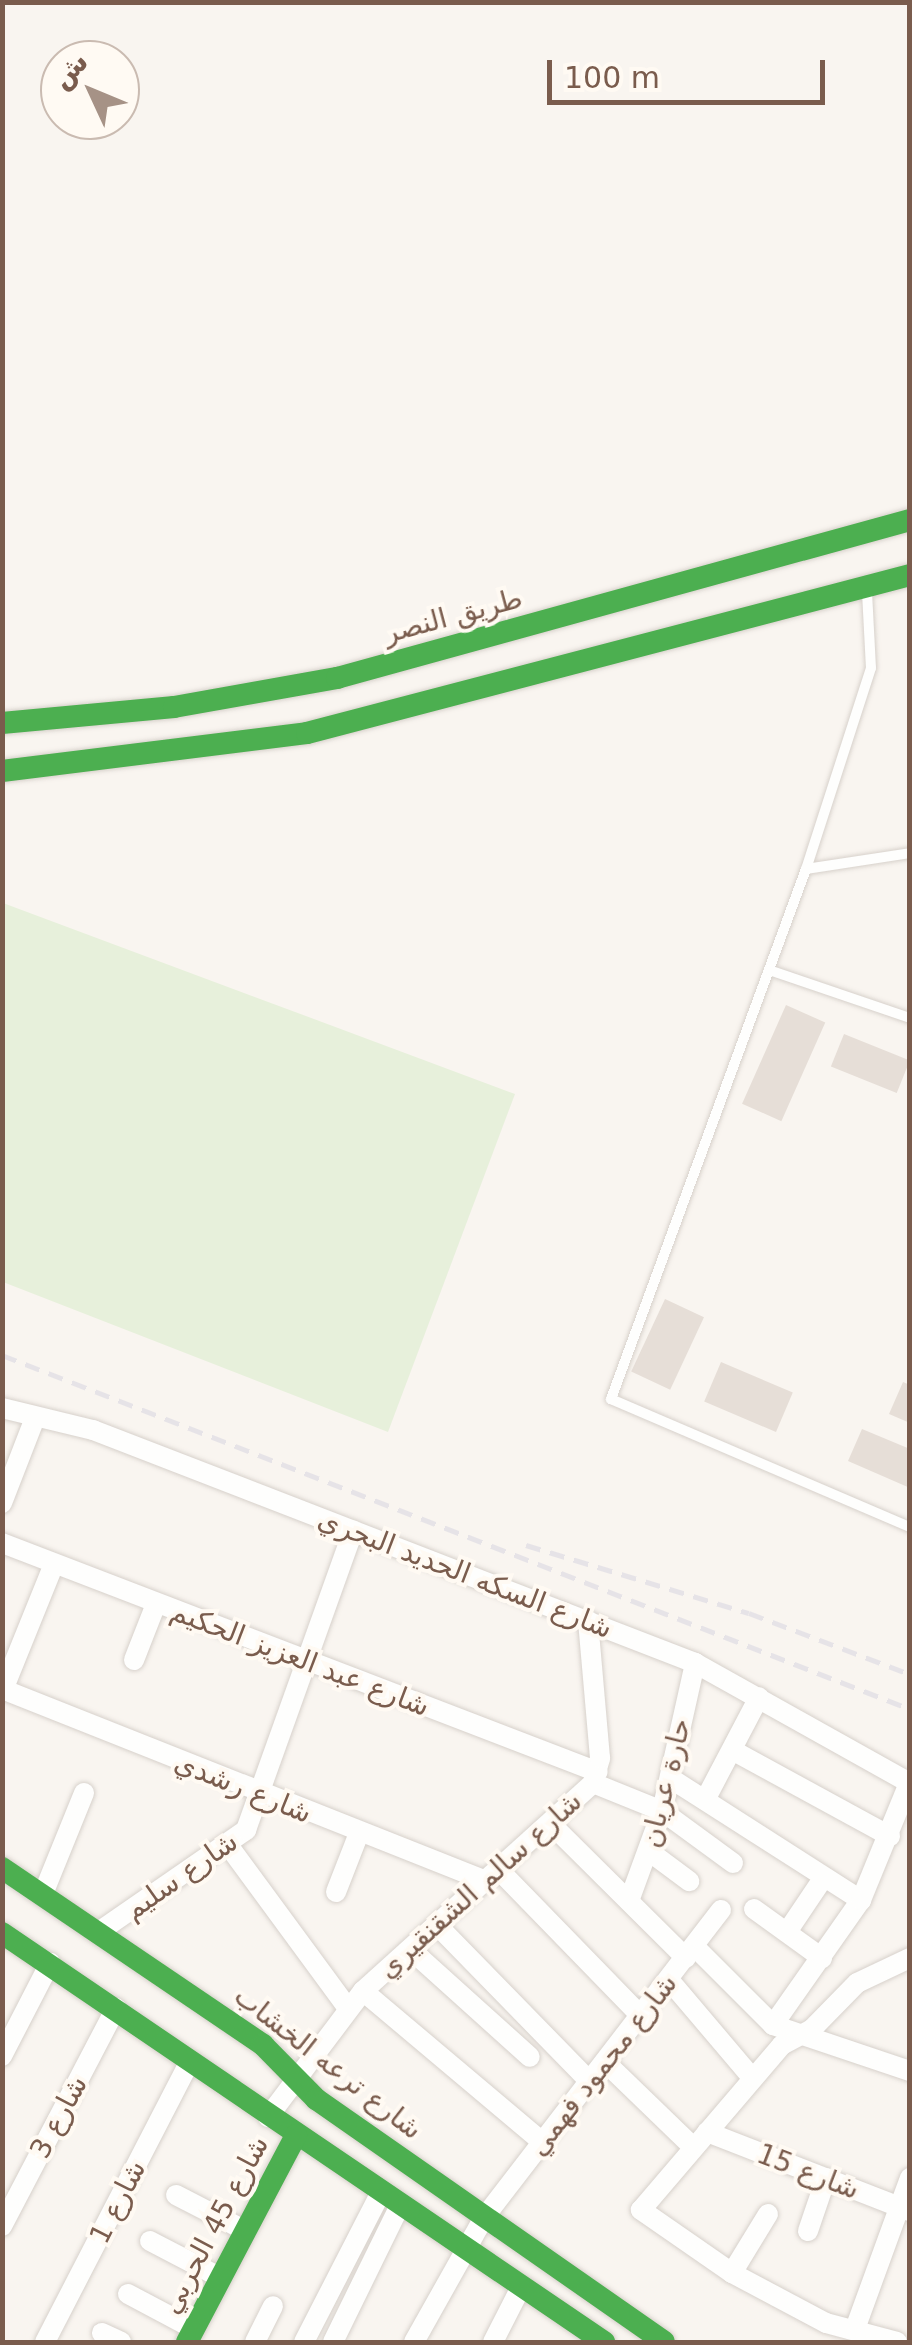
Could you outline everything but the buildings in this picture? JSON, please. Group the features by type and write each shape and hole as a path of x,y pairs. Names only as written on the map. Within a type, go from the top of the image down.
{"main road":[{"name":"طريق النصر","path":"2,722 174,707 337,678 910,520"},
{"path":"836,541 860,559 866,588"},
{"path":"2,771 307,734 910,576"},
{"name":"شارع ترعه الخشاب","path":"2,1868 100,1932 296,2074 316,2099 482,2218 664,2342"},
{"path":"5,1942 50,1963 268,2117 521,2286 590,2339"},
{"name":"شارع 45 الحربي","path":"191,2336 296,2134"}],"street":[{"name":"شارع السكه الحديد البحري","path":"2,1408 93,1430 695,1663 909,1783"},
{"path":"2,1503 35,1418"},
{"name":"شارع سليم","path":"100,1932 246,1830 354,1531"},
{"name":"شارع عبد العزيز الحكيم","path":"2,1544 595,1778 662,1811 734,1863"},
{"path":"3,1690 54,1564"},
{"path":"134,1660 156,1604"},
{"name":"شارع سالم الشقنقيري","path":"268,2117 296,2074 363,1990 551,1824 595,1778 588,1620"},
{"name":"حارة عريان","path":"629,1901 662,1811 695,1663"},
{"name":"شارع رشدي","path":"3,1690 257,1795 493,1876"},
{"path":"705,1800 758,1697"},
{"path":"732,1750 890,1836"},
{"path":"670,1778 861,1900"},
{"path":"773,2025 861,1900 909,1783"},
{"path":"43,1894 84,1793"},
{"path":"551,1824 629,1901 773,2025 806,2032 910,2071"},
{"path":"336,1892 359,1833"},
{"path":"228,1845 347,2007"},
{"path":"650,1852 688,1882"},
{"path":"493,1876 642,2017"},
{"path":"786,1932 824,1877"},
{"path":"754,1909 822,1958"},
{"name":"شارع محمود فهمي","path":"414,2342 482,2218 670,1981 721,1910"},
{"path":"437,1925 589,2081"},
{"path":"410,1948 530,2058"},
{"path":"897,2342 841,2333 732,2273 642,2210 782,2045 806,2032 856,1983 910,1958"},
{"path":"2,2056 50,1963"},
{"path":"670,1981 753,2079"},
{"path":"363,1990 542,2141"},
{"name":"شارع 3","path":"2,2226 116,2008"},
{"name":"شارع 1","path":"45,2342 190,2061"},
{"path":"605,2062 700,2140"},
{"name":"شارع 15","path":"700,2140 826,2178 904,2209"},
{"path":"808,2230 826,2178"},
{"path":"841,2333 904,2209 910,2178"},
{"path":"176,2195 246,2231"},
{"path":"304,2342 391,2198"},
{"path":"333,2342 391,2198"},
{"path":"732,2273 768,2214"},
{"path":"150,2241 221,2278"},
{"path":"493,2342 521,2286"},
{"path":"128,2294 191,2336"},
{"path":"254,2342 272,2306"}],"lane":[{"path":"866,588 871,668 806,869 611,1399 910,1527"},
{"path":"806,869 910,853"},
{"path":"769,970 910,1018"}],"green space":[{"path":"3,903 515,1094 388,1432 3,1282"}],"railway":[{"path":"2,1355 910,1709"},
{"path":"526,1545 749,1613 910,1674"}],"traffic: fast":[{"path":"2,723 174,707 337,678 910,520"},
{"path":"2,771 307,733 910,575"},
{"path":"2,1868 263,2045 316,2099 664,2342"},
{"path":"2,1933 604,2342"},
{"path":"187,2342 296,2135"}]}
